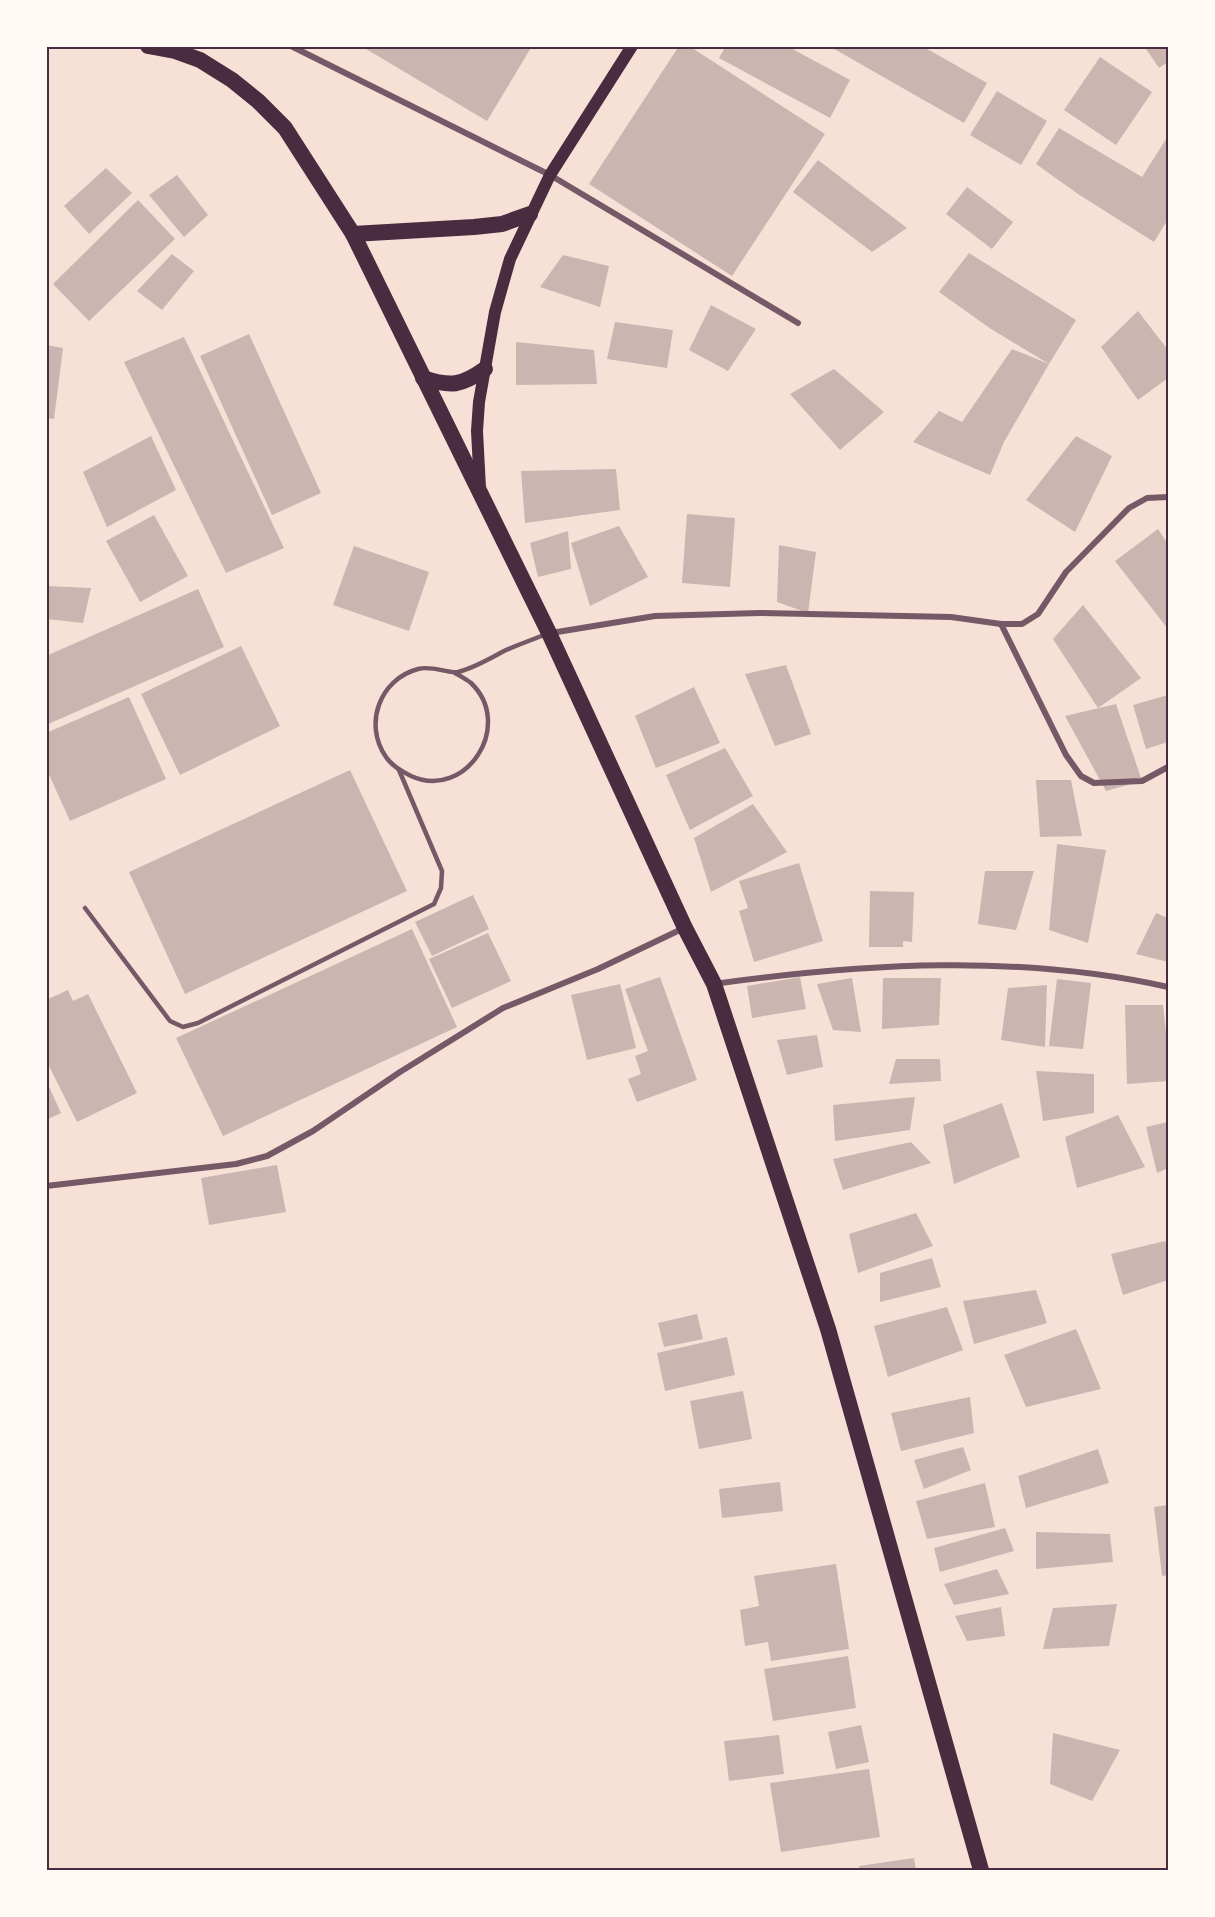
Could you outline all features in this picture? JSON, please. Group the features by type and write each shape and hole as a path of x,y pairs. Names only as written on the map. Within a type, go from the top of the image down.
{"highway":[{"path":"148,46 175,51 200,60 232,80 258,101 285,128 353,234 550,633 685,928 714,984 828,1329 981,1870"},
{"path":"353,234 502,224 530,214"},
{"path":"423,378 440,383 467,381 485,369"}],"main road":[{"path":"480,493 477,431 479,402 495,312 510,259 550,175 632,46"}],"street":[{"path":"291,46 550,175 798,323"},
{"path":"550,633 655,616 760,613 951,617 1001,624 1022,624 1038,614 1066,572 1129,508 1147,498 1168,497"},
{"path":"1001,624 1066,755 1081,776 1094,783 1142,781 1168,767"},
{"path":"46,1186 236,1164 267,1156 313,1131 400,1072 503,1008 598,969 685,928"},
{"path":"714,984 812,973 894,968 1019,966 1114,976 1168,987"}],"lane":[{"path":"455,673 550,633"},
{"path":"437,668 455,673 471,683 482,698 488,715 488,734 481,752 470,766 454,776 435,780 417,778 399,770 386,758 377,741 375,723 378,704 387,688 401,676 418,669 437,668"},
{"path":"85,908 170,1021 183,1027 198,1023 434,904 441,888 442,871 399,770"}],"building":[{"path":"361,46 532,46 487,121"},
{"path":"679,46 689,46 825,134 732,276 589,184"},
{"path":"726,46 787,46 850,80 830,118 719,58"},
{"path":"829,46 922,46 987,83 964,123"},
{"path":"1144,46 1168,46 1168,62 1159,68"},
{"path":"1100,57 1152,92 1116,145 1064,110"},
{"path":"997,91 1047,121 1021,165 970,135"},
{"path":"1059,128 1142,177 1168,136 1168,219 1154,242 1078,194 1036,164"},
{"path":"818,160 907,228 872,252 793,192"},
{"path":"106,168 132,193 89,234 64,206"},
{"path":"177,175 208,215 184,237 149,195"},
{"path":"967,187 1013,222 992,249 946,214"},
{"path":"138,200 175,239 89,321 53,284"},
{"path":"969,253 1076,320 1049,364 991,329 939,292"},
{"path":"172,254 194,271 162,310 137,291"},
{"path":"563,255 609,266 600,307 540,287"},
{"path":"711,305 756,329 728,371 689,350"},
{"path":"1138,311 1168,350 1168,378 1138,400 1101,347"},
{"path":"615,322 673,330 667,368 607,359"},
{"path":"249,334 321,493 272,515 200,356"},
{"path":"184,337 284,548 226,573 124,362"},
{"path":"516,342 594,350 597,384 516,385"},
{"path":"46,345 63,348 54,419 46,418"},
{"path":"1012,349 1049,364 1004,442 990,475 913,442 939,411 962,422"},
{"path":"834,369 884,412 840,450 790,394"},
{"path":"151,436 176,490 107,527 83,472"},
{"path":"1076,436 1112,456 1075,532 1026,500"},
{"path":"616,469 620,510 525,523 521,471"},
{"path":"687,514 735,518 730,587 682,583"},
{"path":"154,515 188,576 140,602 106,541"},
{"path":"619,526 648,577 590,606 571,543"},
{"path":"1158,529 1168,544 1168,629 1115,561"},
{"path":"568,531 571,569 538,577 530,543"},
{"path":"779,545 816,552 808,613 777,602"},
{"path":"354,546 429,572 409,631 333,605"},
{"path":"47,586 91,588 83,623 46,619"},
{"path":"198,589 224,647 46,725 46,656"},
{"path":"1083,605 1141,678 1098,708 1053,639"},
{"path":"241,646 280,726 180,775 141,694"},
{"path":"786,665 811,734 775,746 745,674"},
{"path":"694,687 720,743 656,768 635,716"},
{"path":"1168,695 1168,742 1146,749 1133,705"},
{"path":"129,697 166,779 70,821 46,768 46,733"},
{"path":"1116,704 1142,781 1106,791 1065,716"},
{"path":"725,748 753,796 690,830 666,775"},
{"path":"350,770 407,891 185,994 129,872"},
{"path":"1036,780 1071,780 1082,836 1040,837"},
{"path":"753,804 787,852 711,892 694,838"},
{"path":"1057,844 1106,850 1088,943 1049,930"},
{"path":"799,863 823,941 754,962 739,911 748,908 739,881"},
{"path":"985,871 1034,871 1016,930 978,924"},
{"path":"870,891 914,892 912,942 903,941 903,947 869,947"},
{"path":"473,895 489,929 432,956 415,922"},
{"path":"1156,913 1168,918 1168,962 1136,954"},
{"path":"412,929 457,1027 223,1136 176,1038"},
{"path":"488,933 511,981 452,1008 429,959"},
{"path":"660,977 697,1080 637,1102 628,1079 641,1074 635,1056 648,1051 625,989"},
{"path":"800,977 806,1009 752,1018 747,986"},
{"path":"852,978 861,1032 833,1030 817,984"},
{"path":"883,978 941,978 939,1025 882,1029"},
{"path":"1057,979 1091,983 1083,1049 1049,1046"},
{"path":"620,984 636,1048 587,1060 571,995"},
{"path":"1047,985 1045,1047 1001,1040 1008,988"},
{"path":"68,990 73,1001 88,994 137,1093 77,1122 46,1060 46,1000"},
{"path":"1125,1005 1163,1005 1168,1051 1168,1081 1127,1084"},
{"path":"817,1035 823,1067 787,1075 777,1040"},
{"path":"896,1059 940,1059 941,1081 889,1084"},
{"path":"1036,1071 1094,1074 1094,1113 1043,1121"},
{"path":"46,1080 61,1113 46,1120"},
{"path":"915,1097 910,1130 835,1141 833,1105"},
{"path":"1002,1103 1020,1157 954,1184 943,1125"},
{"path":"1118,1115 1145,1167 1077,1188 1065,1137"},
{"path":"1168,1122 1168,1168 1157,1173 1146,1127"},
{"path":"911,1142 931,1163 843,1190 833,1159"},
{"path":"277,1165 286,1212 209,1225 201,1178"},
{"path":"916,1213 933,1246 858,1273 849,1234"},
{"path":"1165,1241 1168,1248 1168,1280 1123,1295 1111,1254"},
{"path":"932,1258 941,1287 880,1302 880,1273"},
{"path":"1036,1290 1047,1323 974,1344 963,1301"},
{"path":"947,1307 963,1350 888,1377 874,1326"},
{"path":"697,1314 703,1339 664,1347 658,1323"},
{"path":"1076,1329 1101,1389 1026,1407 1004,1355"},
{"path":"727,1337 735,1375 665,1391 657,1353"},
{"path":"743,1391 752,1439 699,1449 690,1401"},
{"path":"970,1397 974,1433 901,1451 891,1413"},
{"path":"963,1447 971,1470 924,1489 914,1460"},
{"path":"1098,1449 1109,1483 1026,1508 1018,1476"},
{"path":"780,1482 783,1511 722,1518 719,1489"},
{"path":"985,1483 995,1527 927,1539 916,1501"},
{"path":"1168,1505 1168,1575 1162,1576 1154,1507"},
{"path":"1005,1528 1014,1551 940,1572 934,1548"},
{"path":"1036,1532 1110,1534 1113,1562 1036,1569"},
{"path":"836,1564 849,1649 771,1661 768,1642 745,1646 740,1610 759,1606 754,1576"},
{"path":"997,1569 1009,1594 954,1605 944,1584"},
{"path":"1117,1604 1109,1646 1043,1649 1053,1608"},
{"path":"1001,1607 1005,1636 967,1641 955,1616"},
{"path":"848,1656 856,1708 773,1721 764,1669"},
{"path":"861,1725 869,1762 836,1769 828,1732"},
{"path":"1053,1733 1120,1750 1092,1801 1050,1784"},
{"path":"779,1735 784,1774 729,1781 724,1741"},
{"path":"869,1769 880,1837 781,1852 770,1783"},
{"path":"914,1858 916,1870 860,1870 859,1866"}]}
